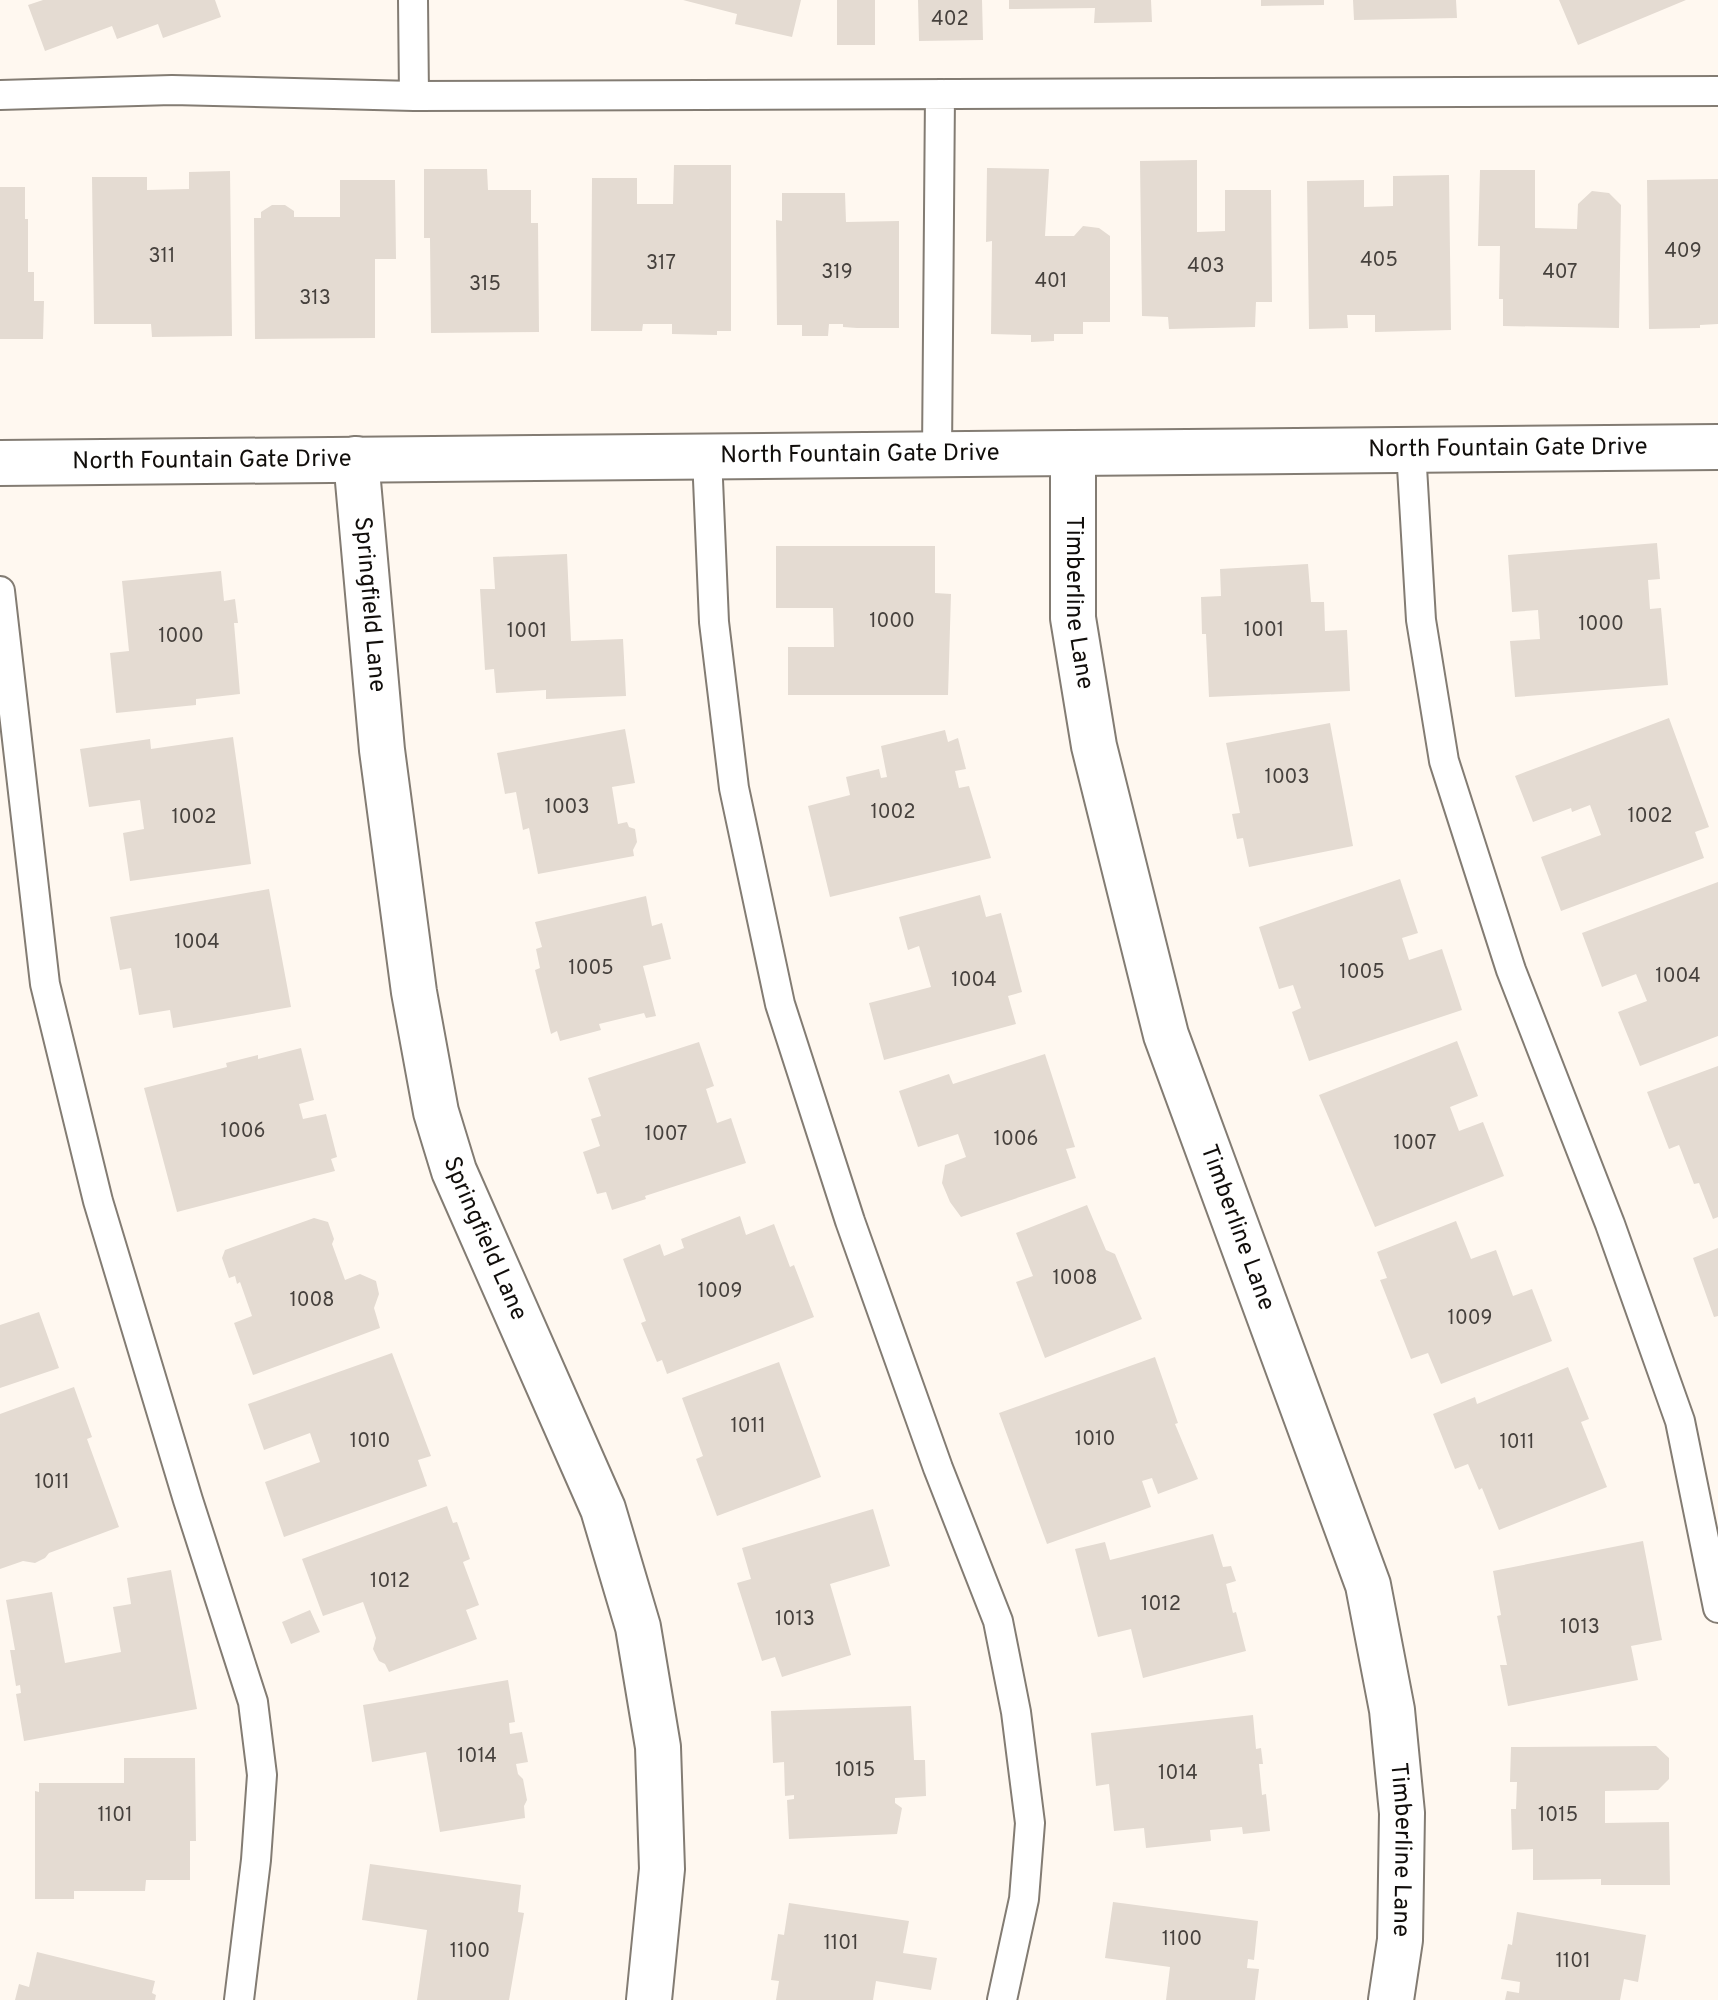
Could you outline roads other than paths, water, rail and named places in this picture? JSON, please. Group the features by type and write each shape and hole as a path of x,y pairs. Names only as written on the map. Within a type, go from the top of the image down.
{"street":[{"name":"North Fountain Gate Drive","path":"0,463 1718,447"},
{"name":"Timberline Lane","path":"1073,453 1073,618 1094,746 1166,1035 1368,1585 1392,1710 1402,1813 1400,1940 1391,2000"},
{"name":"Springfield Lane","path":"356,459 382,750 414,992 436,1112 454,1171 603,1509 638,1627 658,1747 662,1869 649,2000"}],"lane":[{"path":"413,0 414,96"},
{"path":"0,95 172,90 414,96 1718,91"},
{"path":"937,454 940,94"},
{"path":"1411,450 1421,620 1444,761 1511,970 1610,1224 1680,1421 1718,1608"},
{"path":"707,456 714,622 734,788 780,1004 850,1221 938,1468 998,1621 1016,1712 1030,1823 1024,1899 1002,2000"},
{"path":"0,591 45,984 98,1201 253,1702 262,1775 256,1860 239,2000"}]}
